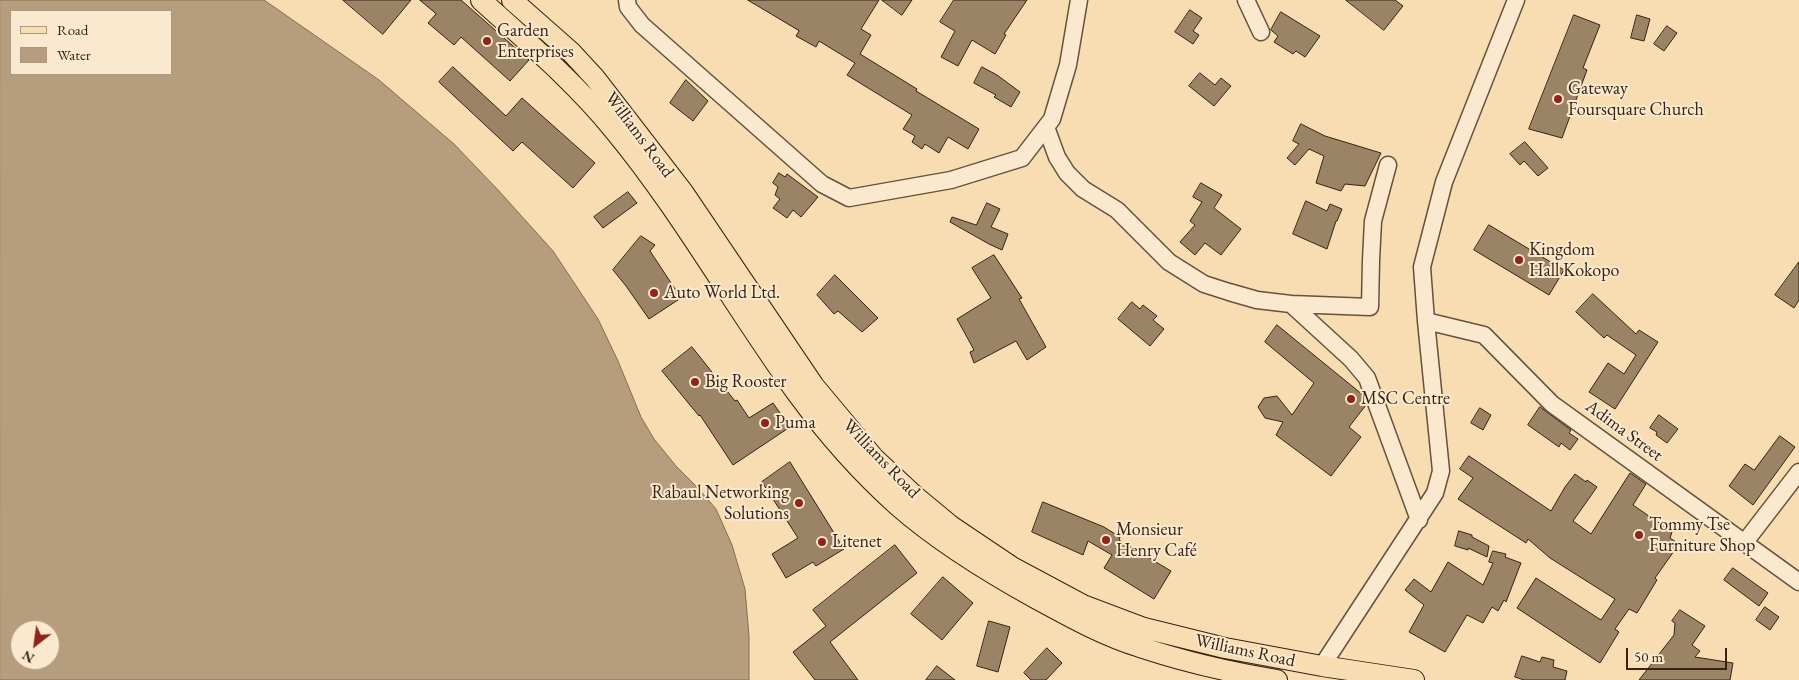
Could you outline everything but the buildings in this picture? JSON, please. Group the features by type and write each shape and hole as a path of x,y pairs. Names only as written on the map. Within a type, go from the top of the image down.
{"main road":[{"name":"Williams Road","path":"481,0 562,74 613,129 669,203 796,392 843,451 900,507 943,540 998,577 1074,620 1139,647 1277,680"},
{"name":"Williams Road","path":"512,0 570,52 595,78 683,192 814,386 874,458 951,526 1012,567 1083,605 1144,628 1225,648 1322,666 1414,680"}],"street":[{"path":"627,0 628,7 642,25 822,184 849,198 951,180 1022,158 1052,120 1068,65 1079,0"},
{"path":"1246,0 1261,32"},
{"path":"1322,666 1435,493 1441,471 1422,268 1444,182 1516,0"},
{"path":"1046,127 1057,157 1067,173 1083,189 1117,210 1169,262 1204,284 1256,300 1291,304 1370,307 1373,222 1388,165"},
{"path":"1291,304 1351,359 1367,378 1419,520"},
{"name":"Adima Street","path":"1426,321 1484,335 1552,404 1799,582"},
{"path":"1745,542 1799,472"}],"water":[{"path":"0,0 264,0 379,80 454,144 553,251 598,319 641,417 654,439 716,509 732,545 745,589 749,636 749,680 0,680"}],"place":[{"name":"Garden Enterprises","path":"487,41"},
{"name":"Gateway Foursquare Church","path":"1558,99"},
{"name":"Kingdom Hall Kokopo","path":"1519,260"},
{"name":"Auto World Ltd.","path":"654,293"},
{"name":"Big Rooster","path":"695,382"},
{"name":"MSC Centre","path":"1351,399"},
{"name":"Puma","path":"765,423"},
{"name":"Rabaul Networking Solutions","path":"799,503"},
{"name":"Tommy Tse Furniture Shop","path":"1639,535"},
{"name":"Monsieur Henry Café","path":"1106,540"},
{"name":"Litenet","path":"822,542"}]}
